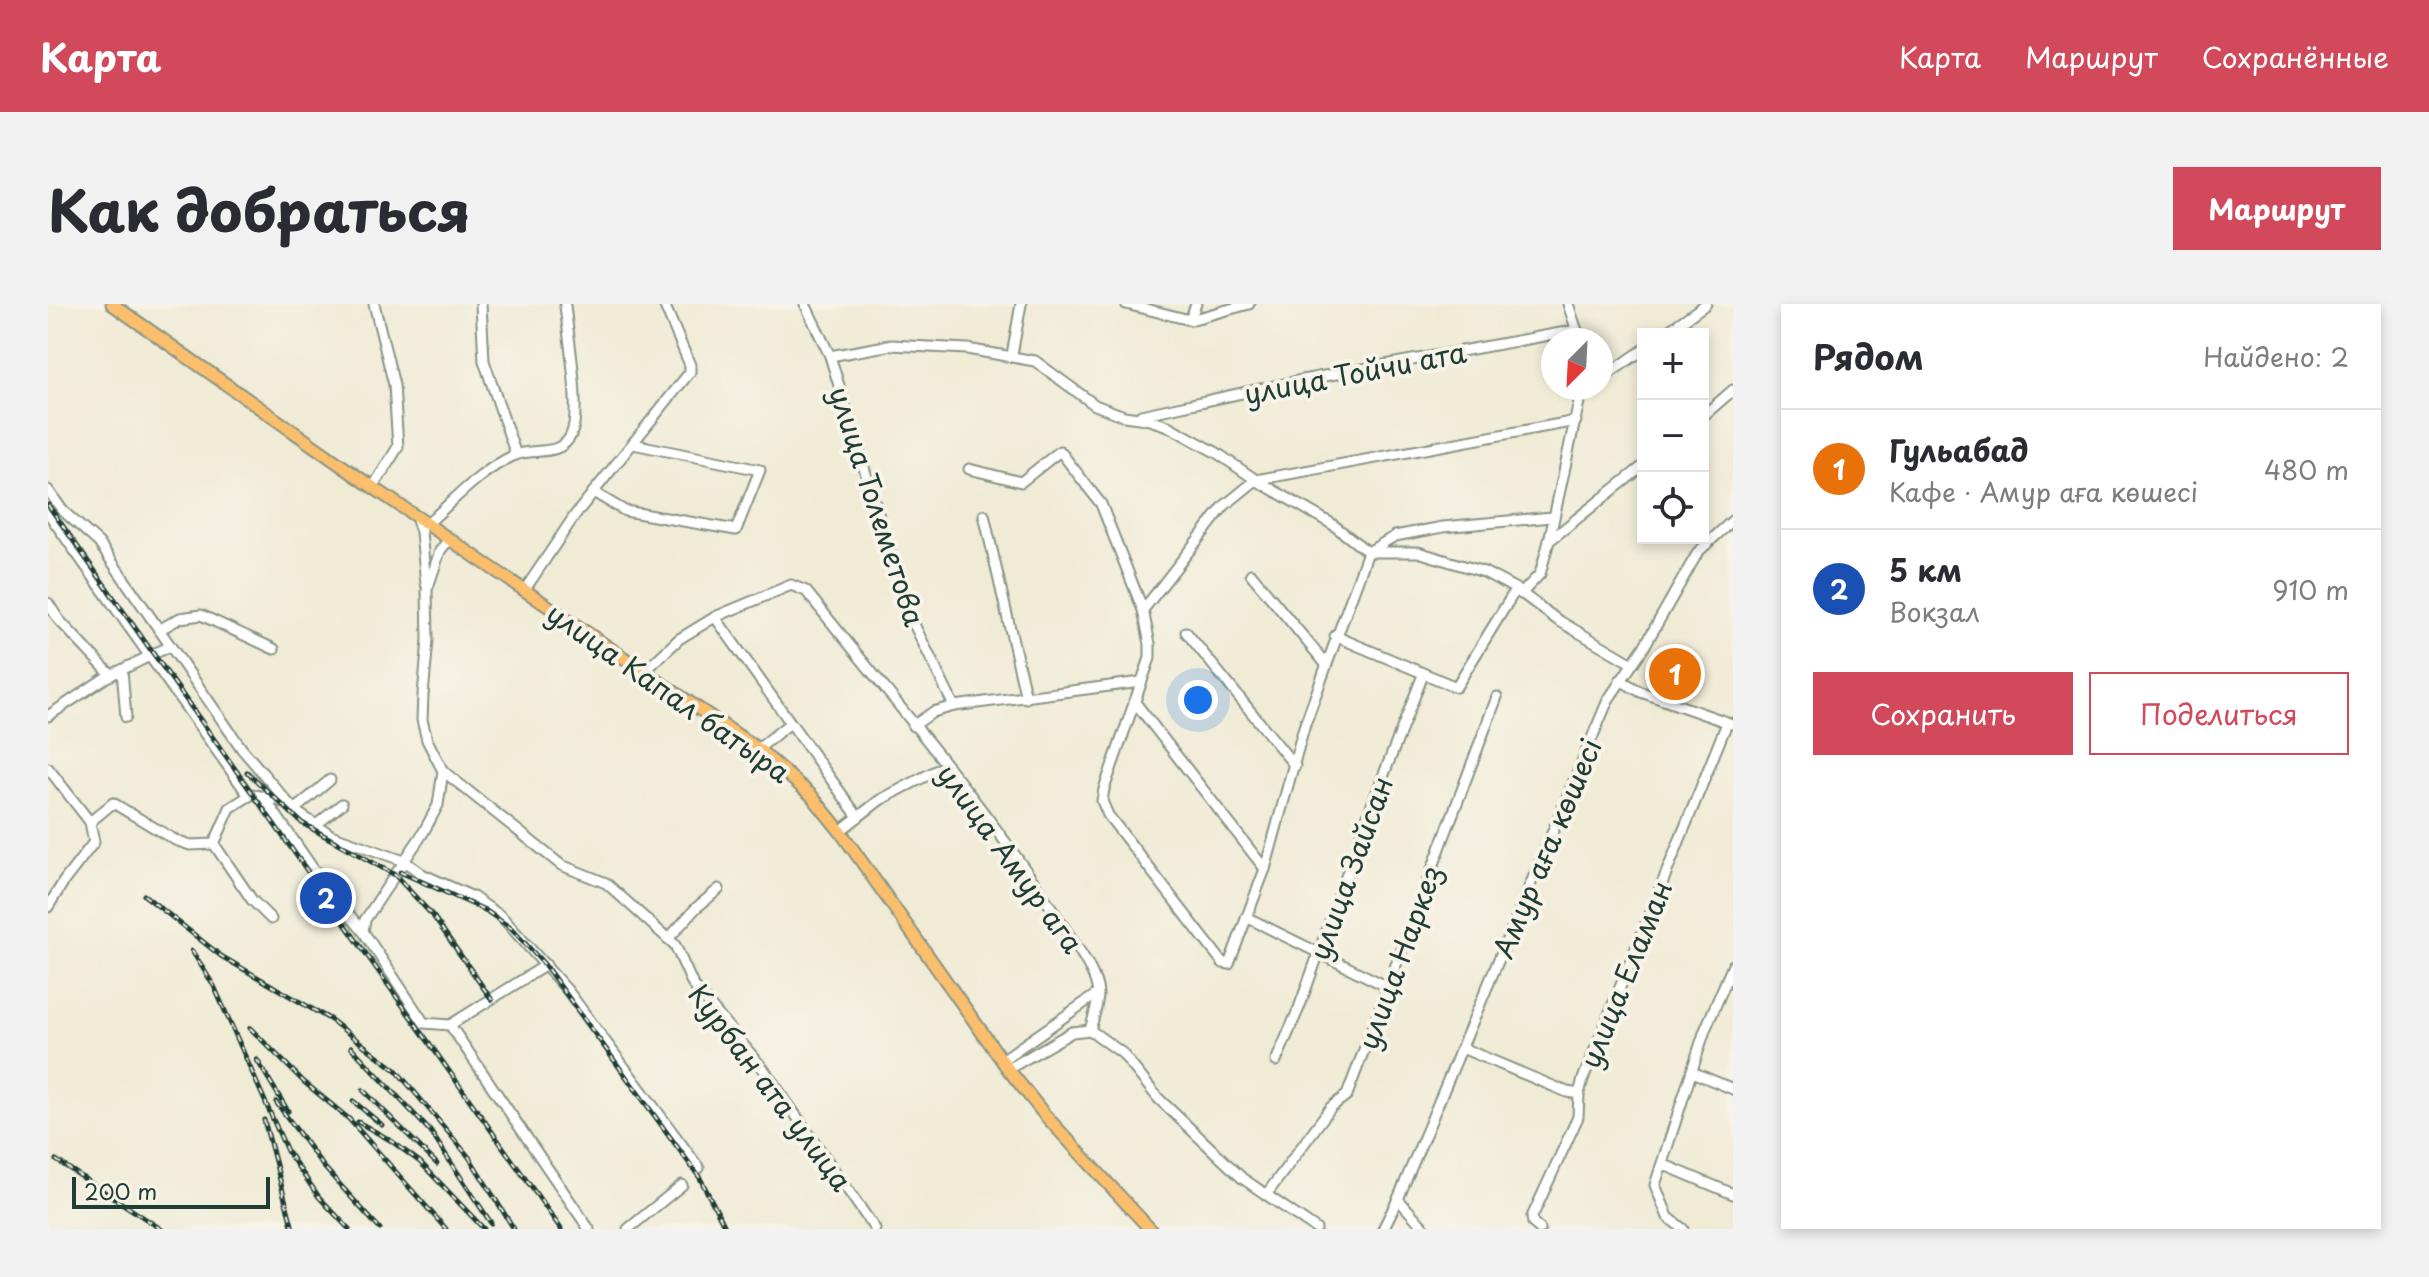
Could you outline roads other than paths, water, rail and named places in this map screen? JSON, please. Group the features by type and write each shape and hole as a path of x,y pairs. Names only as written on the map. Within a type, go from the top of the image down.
{"main road":[{"name":"улица Капал батыра","path":"112,304 416,517 758,749 794,778 840,831 1005,1065 1044,1114 1150,1229"}],"street":[{"path":"373,487 398,447 394,385 374,304"},
{"path":"481,304 484,361 516,455"},
{"path":"524,591 575,515 690,372 690,365 664,304"},
{"name":"улица Толеметова","path":"805,304 830,356 908,612 954,706"},
{"path":"1012,355 1021,304"},
{"path":"1126,304 1190,320 1249,304"},
{"path":"1190,320 1196,304"},
{"path":"1568,304 1577,328"},
{"path":"1672,328 1706,304"},
{"path":"427,524 475,481 516,455 557,449 571,436 576,417 565,306"},
{"name":"улица Тойчи ата","path":"1134,417 1297,381 1541,341"},
{"path":"830,356 891,345 967,349 1035,361 1095,405 1168,426 1217,453 1256,480 1332,524 1368,552 1418,552 1484,572 1631,663"},
{"path":"1613,371 1637,354"},
{"path":"1709,411 1733,390"},
{"path":"1335,636 1453,688 1458,685 1519,592 1540,574 1581,400"},
{"path":"1143,610 1224,506 1256,480 1576,421"},
{"path":"593,492 625,511 736,530 760,470 633,444"},
{"path":"969,469 1021,482 1056,452 1062,453 1101,504 1143,610 1150,644 1150,658 1102,801 1108,815 1227,964 1265,869 1304,727 1368,552 1395,536 1443,527 1552,517"},
{"path":"1549,541 1637,471"},
{"path":"48,490 63,511 99,543 242,749 291,806 331,835 404,861 422,874 473,897 502,917 546,965 699,1168"},
{"path":"48,513 249,796"},
{"path":"984,515 1026,698"},
{"path":"363,931 365,920 438,805 443,771 427,740 422,720 428,640 427,590 421,532 416,517"},
{"name":"Амур аға көшесі","path":"1383,1229 1602,714 1698,552 1733,520"},
{"path":"427,590 440,551 449,539"},
{"path":"1251,574 1325,663"},
{"name":"улица Амур ага","path":"715,617 791,585 800,586 806,591 1036,884 1086,962 1098,994"},
{"path":"48,603 59,620 111,675"},
{"path":"159,630 180,618 201,615 274,649"},
{"path":"643,673 679,639 715,617 858,817"},
{"path":"1186,632 1295,766"},
{"path":"48,716 111,675 170,646"},
{"path":"122,670 126,717"},
{"name":"улица Зайсан","path":"1276,1061 1423,675"},
{"path":"1620,680 1641,692 1730,724"},
{"path":"913,726 933,712 954,706 1141,682"},
{"name":"улица Наркез","path":"1266,1195 1331,1107 1347,1095 1497,697"},
{"path":"1134,701 1265,869"},
{"path":"758,749 790,723"},
{"name":"улица Еламан","path":"1540,1229 1533,1223 1532,1217 1578,1117 1579,1094 1730,724"},
{"path":"840,831 880,800 945,766"},
{"path":"48,768 90,822 94,842 48,907"},
{"name":"Курбан ата улица","path":"443,771 561,865 606,883 675,945 693,985 765,1071 875,1229"},
{"path":"291,806 330,780"},
{"path":"214,844 230,808 252,794 291,806"},
{"path":"263,796 325,886 363,931 424,1023 450,1025 546,965"},
{"path":"90,822 113,803 175,840 190,845 214,844"},
{"path":"316,825 342,804"},
{"path":"214,844 252,900 271,919"},
{"path":"668,939 696,908 719,889"},
{"path":"1246,917 1388,987"},
{"path":"1683,1229 1668,1217 1655,1185 1705,1030 1730,980 1733,965"},
{"path":"1090,1030 1098,994"},
{"path":"1005,1065 1098,994"},
{"path":"450,1025 589,1229"},
{"path":"1005,1065 1072,1032 1090,1030 1122,1053 1158,1098 1242,1178 1316,1229"},
{"path":"1462,1048 1567,1092 1579,1094"},
{"path":"1692,1072 1733,1089"},
{"path":"1662,1164 1733,1194"},
{"path":"628,1229 682,1185"},
{"path":"1398,1199 1425,1229"}],"railway":[{"path":"48,505 561,1229"},
{"path":"247,772 302,823 395,875 433,916 492,1000"},
{"path":"400,872 485,910 511,928 544,964 700,1178 726,1229"},
{"path":"144,895 221,956 331,1020 396,1070 469,1157 514,1229"},
{"path":"192,951 214,986 287,1151 319,1197 349,1229"},
{"path":"250,1028 304,1082 349,1119 446,1229"},
{"path":"351,1047 430,1131 491,1223"},
{"path":"257,1060 288,1111"},
{"path":"363,1090 437,1164"},
{"path":"353,1101 382,1125"},
{"path":"276,1102 323,1166 380,1229"},
{"path":"264,1120 293,1229"},
{"path":"358,1122 420,1162 484,1229"},
{"path":"56,1160 161,1229"}],"place":[{"name":"Гульабад","path":"1675,674"},
{"name":"5 км","path":"326,898"}]}
